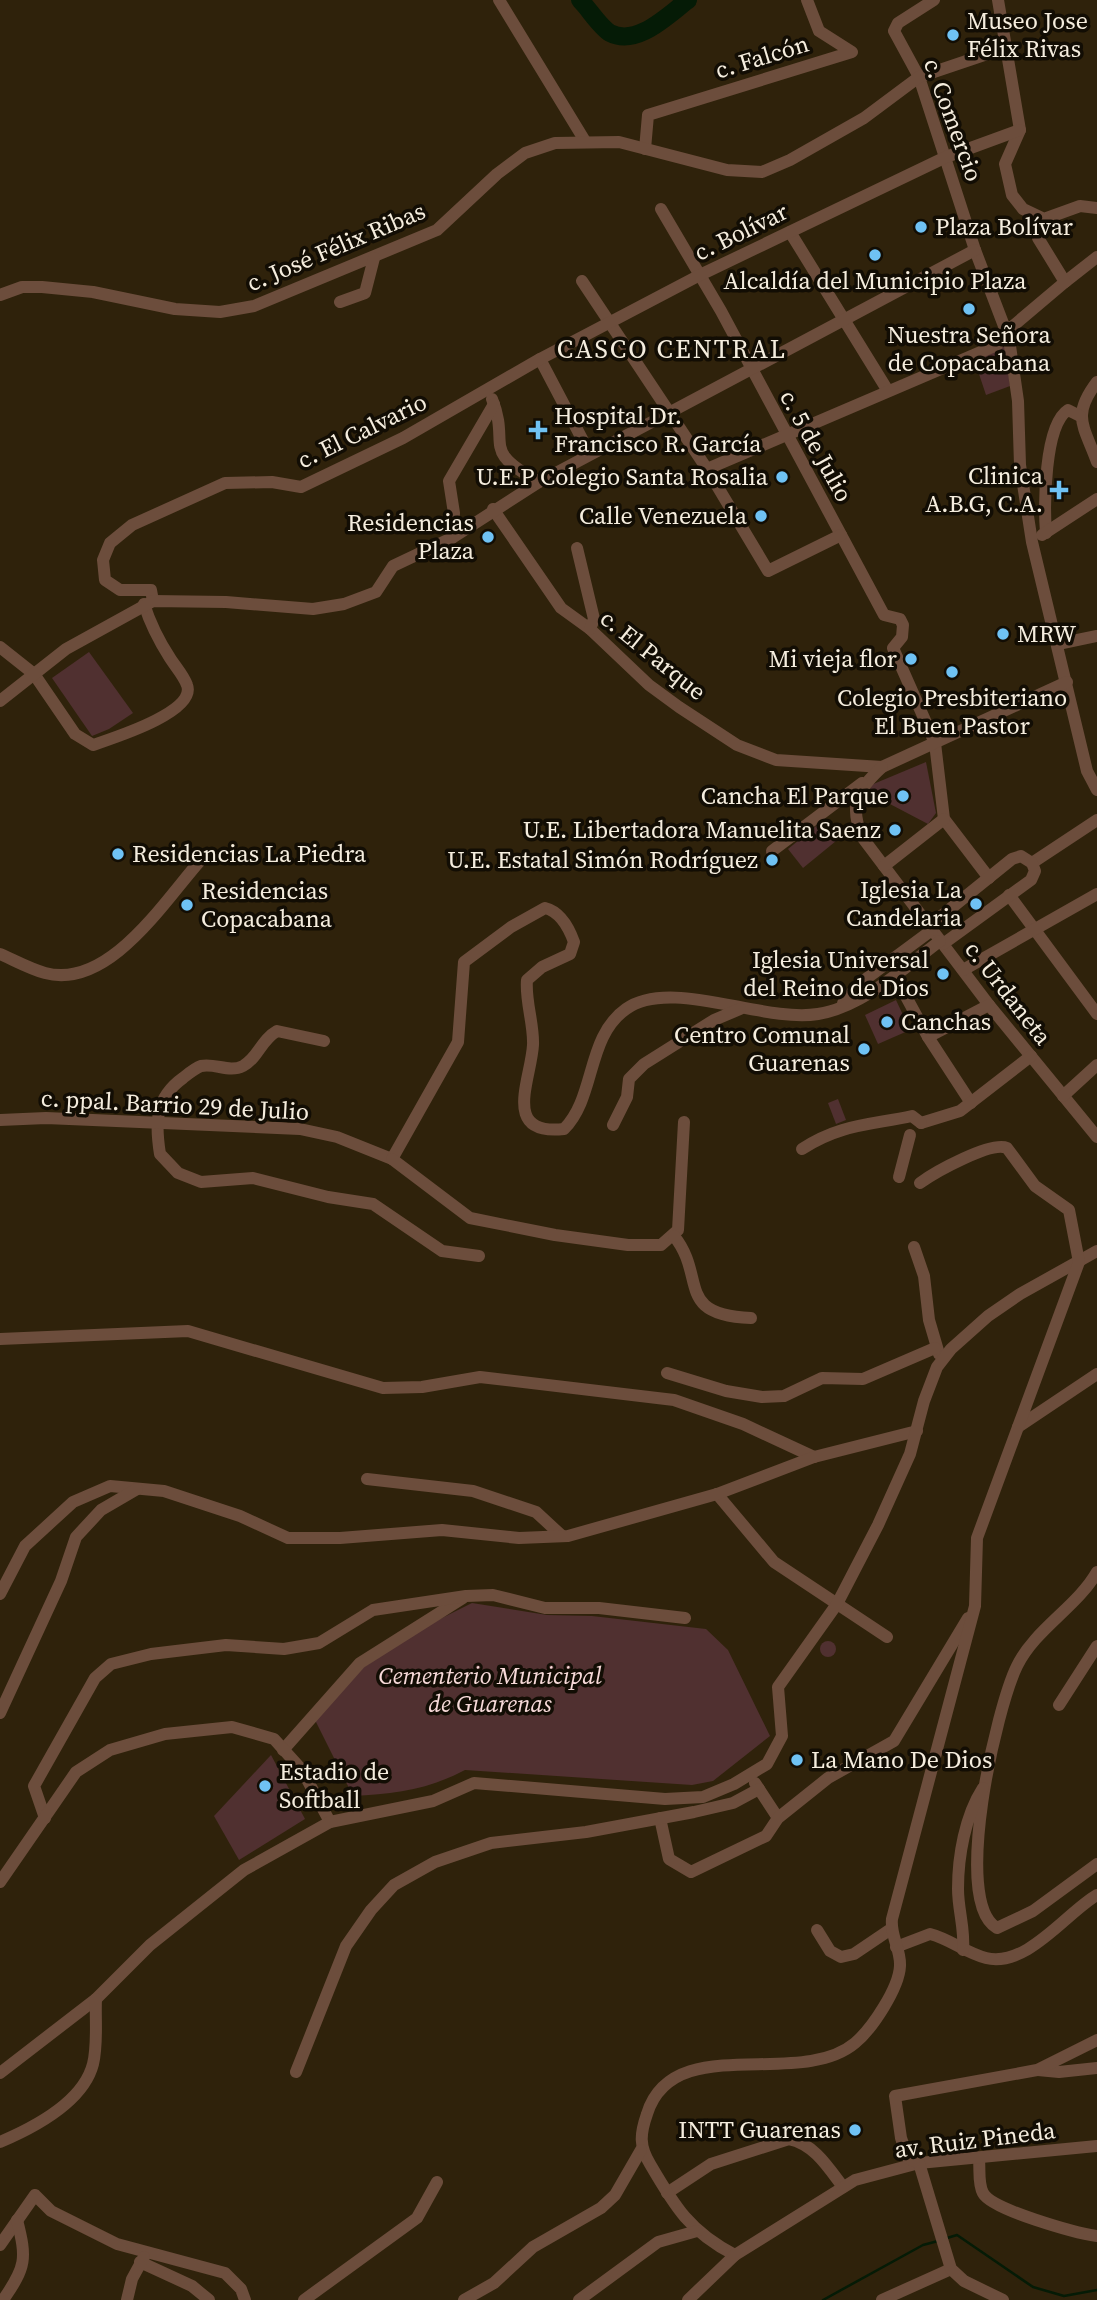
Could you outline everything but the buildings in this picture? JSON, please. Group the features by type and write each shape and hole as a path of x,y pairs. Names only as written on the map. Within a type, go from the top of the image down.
{"street":[{"path":"499,0 585,141"},
{"name":"c. Falcón","path":"645,149 648,115 852,52 819,31 807,0"},
{"name":"c. Comercio","path":"934,0 894,26 919,77 975,250 1009,339 1018,401 1020,465 1032,542 1087,771 1097,790"},
{"path":"998,0 1020,130 1005,164 1012,195 1023,209 1044,219 1080,206 1097,208"},
{"name":"c. José Félix Ribas","path":"0,295 22,288 59,288 175,309 220,312 254,306 438,230 498,174 525,153 555,143 619,142 727,170 762,172 790,160 864,118 919,77 1005,48"},
{"name":"c. Bolívar","path":"488,388 700,275 946,157 1020,130"},
{"name":"c. 5 de Julio","path":"661,209 700,275 884,615 900,619 903,631 893,648 935,743"},
{"path":"1044,219 1038,238 1065,282"},
{"path":"790,232 888,391"},
{"path":"0,701 66,649 148,603 226,601 313,609 344,604 376,592 393,566 452,538 493,509 539,482 975,250"},
{"path":"1009,339 1013,326 1097,257"},
{"path":"340,302 365,293 374,258"},
{"path":"582,281 707,469 768,571 841,535"},
{"path":"707,469 785,433 996,345"},
{"path":"540,359 590,454"},
{"path":"1097,382 1085,397 1080,416 1097,462"},
{"path":"488,388 498,414 497,440 503,456 511,467 539,482"},
{"name":"c. El Calvario","path":"148,603 151,590 120,590 105,580 103,560 110,543 132,525 225,483 272,482 301,487 403,438 477,398 488,388"},
{"path":"452,538 454,513 449,481 494,404"},
{"path":"1046,533 1045,488 1055,432 1062,414 1068,410 1080,416"},
{"path":"1032,542 1097,499"},
{"name":"c. El Parque","path":"493,509 561,608 590,629 649,685 737,745 776,760 882,767 1067,682"},
{"path":"577,548 594,619 590,629"},
{"path":"0,646 34,674 75,734 93,745 124,735 179,708 187,698 188,686 164,650 148,603"},
{"path":"1058,644 1097,636"},
{"path":"935,743 944,819 989,878"},
{"name":"c. Urdaneta","path":"882,767 858,793 856,822 862,837 989,1005 1097,1137"},
{"path":"772,851 843,795 869,779"},
{"path":"884,866 944,819"},
{"path":"1032,863 1097,820"},
{"path":"936,936 989,878 1018,856 1032,863"},
{"path":"0,954 46,974 78,974 97,967 119,952 199,862"},
{"path":"392,1158 458,1042 464,962 477,950 539,910 550,908 555,911 574,942 570,954 542,967 527,980 533,1044 523,1108 529,1122 556,1130 564,1129 575,1116 601,1041 609,1026 626,1009 642,1000 664,996 740,1009 803,1015 838,1009 859,984 1009,895 1034,877 1032,863"},
{"path":"963,970 1097,894"},
{"path":"1009,895 1033,931 1097,1014"},
{"path":"897,980 928,1037 971,1104"},
{"path":"928,1037 989,1005"},
{"path":"613,1125 627,1097 629,1079 644,1064 714,1020 740,1009"},
{"path":"324,1041 276,1031 245,1065 232,1070 201,1066 172,1086 163,1096 158,1108 160,1154 178,1173 189,1178 213,1183 253,1178 328,1197 373,1204 442,1251 479,1256"},
{"path":"921,1123 948,1116 971,1104 1031,1056"},
{"path":"1063,1096 1097,1065"},
{"path":"802,1150 852,1127 875,1120 912,1115 921,1123"},
{"name":"c. ppal. Barrio 29 de Julio","path":"0,1120 47,1118 300,1129 337,1137 392,1158 470,1218 555,1235 628,1245 661,1245 674,1236"},
{"path":"905,1118 902,1129 910,1135"},
{"path":"684,1122 682,1188 678,1230 674,1236 684,1250 695,1294 702,1304 723,1316 751,1318"},
{"path":"910,1135 919,1131 921,1123"},
{"path":"899,1177 910,1135"},
{"path":"464,2300 494,2283 533,2248 600,2208 625,2181 641,2150 648,2109 667,2083 696,2070 719,2064 792,2065 854,2044 870,2027 892,1988 900,1966 891,1929 975,1606 977,1538 1079,1262 1069,1210 1035,1186 1007,1148 991,1148 934,1172 920,1183"},
{"path":"915,1247 924,1276 935,1348 942,1361"},
{"path":"0,2073 96,1999 150,1945 244,1870 330,1822 433,1801 474,1783 665,1799 703,1797 767,1764 782,1736 778,1687 837,1604 878,1525 910,1454 923,1401 942,1361 951,1349 988,1316 1042,1279 1097,1251"},
{"path":"0,1339 188,1331 383,1388 422,1387 480,1377 674,1400 743,1424 814,1457"},
{"path":"667,1373 726,1391 762,1397 784,1396 822,1378 870,1376 935,1348"},
{"path":"1018,1428 1097,1374"},
{"path":"0,1594 26,1546 73,1502 110,1486 164,1491 240,1516 288,1538 340,1538 442,1530 519,1538 562,1536 718,1494 814,1457 917,1431"},
{"path":"367,1479 473,1491 536,1512 562,1536"},
{"path":"0,1713 61,1581 76,1537 101,1510 138,1489"},
{"path":"718,1494 774,1562 887,1637"},
{"path":"1097,1572 1017,1665 995,1733 983,1788 977,1876 984,1909 993,1927 1004,1926 1033,1911 1097,1864"},
{"path":"46,1818 34,1786 95,1678 111,1664 151,1654 226,1645 284,1649 319,1643 373,1610 466,1596 492,1595 544,1608 599,1608 685,1618"},
{"path":"283,1749 360,1663 466,1596"},
{"path":"660,1818 669,1859 691,1872 766,1836 778,1818 828,1777 894,1741 975,1606"},
{"path":"1059,1705 1097,1646"},
{"path":"0,1882 76,1772 110,1749 166,1734 232,1727 274,1740 302,1770 330,1822"},
{"path":"750,1774 778,1818"},
{"path":"963,1950 958,1888 967,1820 971,1805 983,1788"},
{"path":"296,2072 346,1946 371,1910 394,1885 435,1862 491,1843 586,1832 660,1818 733,1803 759,1789"},
{"path":"896,1947 930,1934 989,1959 1022,1951 1052,1933 1078,1906 1097,1895"},
{"path":"817,1930 830,1951 841,1957 853,1954 891,1929"},
{"path":"0,2142 36,2126 73,2098 93,2065 96,1999"},
{"path":"1037,2070 1097,2040"},
{"path":"1003,2300 964,2281 951,2269 919,2163 908,2158 901,2138 897,2095 1037,2070 1059,2072 1097,2068"},
{"path":"667,2193 711,2164 789,2139 800,2141 812,2150 843,2187"},
{"name":"av. Ruiz Pineda","path":"688,2300 736,2255 843,2187 919,2163 979,2160 1097,2146"},
{"path":"641,2150 678,2213 697,2231 736,2255"},
{"path":"979,2160 981,2186 987,2198 1047,2225 1097,2236"},
{"path":"304,2300 417,2218 438,2182"},
{"path":"0,2245 35,2195 51,2211 143,2258 192,2286 209,2300"},
{"path":"3,2300 22,2274 25,2253 17,2220"},
{"path":"579,2300 657,2242 697,2231"},
{"path":"127,2300 143,2258"},
{"path":"143,2258 225,2273 241,2289 245,2300"},
{"path":"882,2300 951,2269"}],"green space":[{"path":"1005,346 1010,386 986,395 974,359"},
{"path":"89,652 133,713 109,729 92,736 52,678"},
{"name":"Cancha El Parque","path":"926,762 936,813 928,824 867,792 871,785"},
{"path":"821,822 836,841 803,868 788,849"},
{"name":"Canchas","path":"896,1000 910,1030 878,1044 865,1015"},
{"path":"838,1099 846,1120 836,1124 828,1103"},
{"name":"Cementerio Municipal de Guarenas","path":"472,1603 547,1615 592,1616 706,1629 728,1650 770,1736 713,1781 692,1785 465,1770 410,1790 353,1796 315,1720 358,1671 424,1627"},
{"path":"825,1641 831,1641 836,1649 834,1655 825,1657 820,1652 820,1646"},
{"name":"Estadio de Softball","path":"271,1755 305,1819 239,1860 214,1816"}],"waterway":[{"path":"580,0 606,30 620,36 641,33 662,21 688,0"},
{"path":"947,2238 957,2235 1033,2287 1064,2296 1097,2290"},
{"path":"823,2300 923,2245 938,2241"}],"place":[{"name":"Museo Jose Félix Rivas","path":"953,35"},
{"name":"Plaza Bolívar","path":"921,227"},
{"name":"Alcaldía del Municipio Plaza","path":"875,255"},
{"name":"Nuestra Señora de Copacabana","path":"969,309"},
{"name":"Hospital Dr. Francisco R. García","path":"538,430"},
{"name":"U.E.P Colegio Santa Rosalia","path":"782,477"},
{"name":"Clinica A.B.G, C.A.","path":"1059,490"},
{"name":"Calle Venezuela","path":"761,516"},
{"name":"Residencias Plaza","path":"488,537"},
{"name":"MRW","path":"1003,634"},
{"name":"Mi vieja flor","path":"911,659"},
{"name":"Colegio Presbiteriano El Buen Pastor","path":"952,672"},
{"name":"Cancha El Parque","path":"903,796"},
{"name":"U.E. Libertadora Manuelita Saenz","path":"895,830"},
{"name":"Residencias La Piedra","path":"118,854"},
{"name":"U.E. Estatal Simón Rodríguez","path":"772,860"},
{"name":"Iglesia La Candelaria","path":"976,904"},
{"name":"Residencias Copacabana","path":"187,905"},
{"name":"Iglesia Universal del Reino de Dios","path":"943,974"},
{"name":"Canchas","path":"887,1022"},
{"name":"Centro Comunal Guarenas","path":"864,1049"},
{"name":"La Mano De Dios","path":"797,1760"},
{"name":"Estadio de Softball","path":"265,1786"},
{"name":"INTT Guarenas","path":"855,2130"}],"district":[{"name":"CASCO CENTRAL","path":"672,349"}]}
